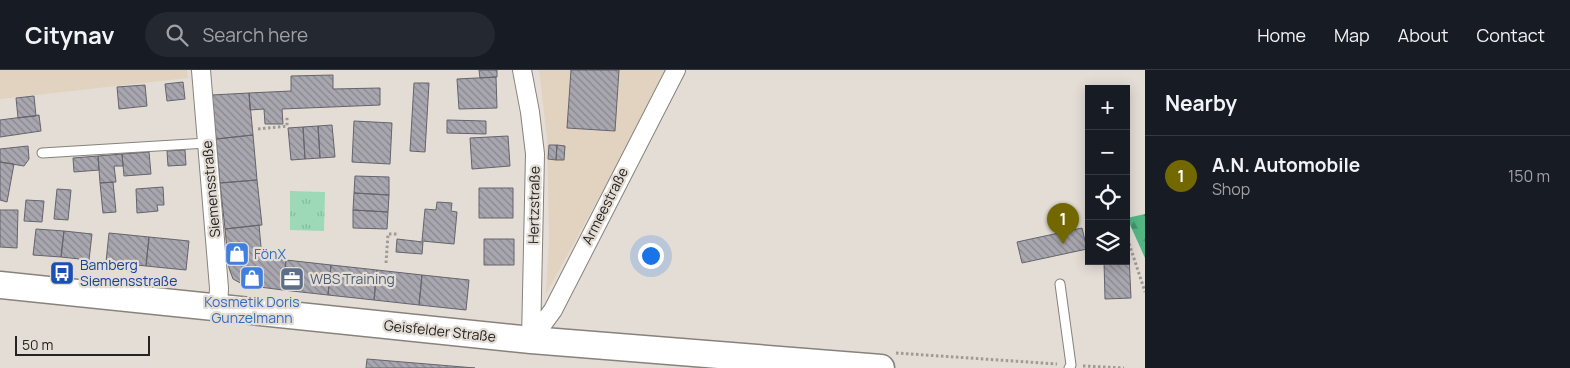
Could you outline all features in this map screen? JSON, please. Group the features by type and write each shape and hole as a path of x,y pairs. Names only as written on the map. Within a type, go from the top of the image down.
{"main road":[{"name":"Geisfelder Straße","path":"0,285 54,289 531,340 813,365 881,368"}],"street":[{"name":"Siemensstraße","path":"201,70 219,288 218,308"},
{"name":"Hertzstraße","path":"522,70 535,154 531,340"},
{"name":"Armeestraße","path":"531,340 553,310 676,70"}],"lane":[{"path":"42,153 207,143"},
{"path":"1060,284 1071,365 1069,368"}],"path":[{"path":"258,129 287,126 287,116"},
{"path":"386,262 388,234 399,234"},
{"path":"1130,246 1145,292"}],"shaded area":[{"path":"0,70 187,70 188,78 0,99"},
{"path":"539,70 669,70 546,294 549,239 547,138"}],"green space":[{"path":"290,191 325,192 324,231 290,230"},
{"path":"1145,214 1145,258 1130,225 1130,217"}],"building":[{"path":"479,70 497,70 497,77 480,78"},
{"path":"571,70 619,70 615,131 567,128"},
{"path":"333,75 333,89 380,88 380,105 282,109 283,124 265,124 264,109 250,110 249,93 291,91 291,76"},
{"path":"496,77 497,108 459,109 457,79"},
{"path":"183,82 185,99 167,101 165,84"},
{"path":"414,83 429,83 425,152 410,151"},
{"path":"145,85 147,106 119,109 117,87"},
{"path":"249,93 253,135 216,139 212,95"},
{"path":"34,96 36,116 18,118 16,98"},
{"path":"39,115 41,131 0,137 0,120"},
{"path":"447,120 486,121 486,134 447,133"},
{"path":"354,121 392,123 390,164 352,162"},
{"path":"332,125 335,157 320,158 318,126"},
{"path":"318,126 320,158 305,159 303,127"},
{"path":"303,127 305,159 291,160 288,128"},
{"path":"253,135 257,180 220,183 216,139"},
{"path":"508,136 510,166 472,169 470,138"},
{"path":"549,145 557,145 556,160 548,159"},
{"path":"557,145 565,146 564,160 556,160"},
{"path":"28,146 29,159 24,166 0,162 0,149"},
{"path":"185,150 186,165 168,166 167,151"},
{"path":"149,152 151,174 124,176 122,154"},
{"path":"122,154 123,166 114,166 116,182 100,183 98,156"},
{"path":"98,156 99,170 74,172 73,158"},
{"path":"0,162 14,164 7,202 0,200"},
{"path":"355,176 389,177 389,195 354,193"},
{"path":"257,180 262,225 225,229 220,183"},
{"path":"113,182 116,212 103,213 100,183"},
{"path":"163,187 164,205 157,205 158,211 137,213 136,189"},
{"path":"479,188 513,188 513,218 479,218"},
{"path":"57,189 71,190 68,220 54,219"},
{"path":"354,193 389,195 388,212 353,210"},
{"path":"26,200 44,201 42,222 24,221"},
{"path":"437,202 452,203 451,211 457,212 454,244 422,241 425,209 436,210"},
{"path":"0,210 18,210 17,248 0,247"},
{"path":"353,210 388,212 387,229 353,228"},
{"path":"259,225 262,258 286,260 283,290 244,285 233,279 229,268 225,229"},
{"path":"1082,228 1085,249 1022,263 1017,242"},
{"path":"36,229 64,231 61,257 33,255"},
{"path":"64,231 92,234 89,260 61,257"},
{"path":"109,233 149,237 146,266 106,262"},
{"path":"149,237 189,241 186,270 146,266"},
{"path":"397,239 423,242 422,254 396,252"},
{"path":"484,239 514,239 514,265 484,265"},
{"path":"286,260 331,265 328,295 283,290"},
{"path":"331,265 377,270 374,300 328,295"},
{"path":"1104,265 1129,265 1131,298 1105,299"},
{"path":"377,270 422,275 419,305 374,300"},
{"path":"422,275 469,280 466,310 419,305"},
{"path":"367,359 475,368 366,368"}],"place":[{"name":"A.N. Automobile","path":"1063,244"},
{"name":"FönX","path":"237,254"},
{"name":"Bamberg Siemensstraße","path":"62,273"},
{"name":"Kosmetik Doris Gunzelmann","path":"252,278"},
{"name":"WBS Training","path":"292,279"}]}
